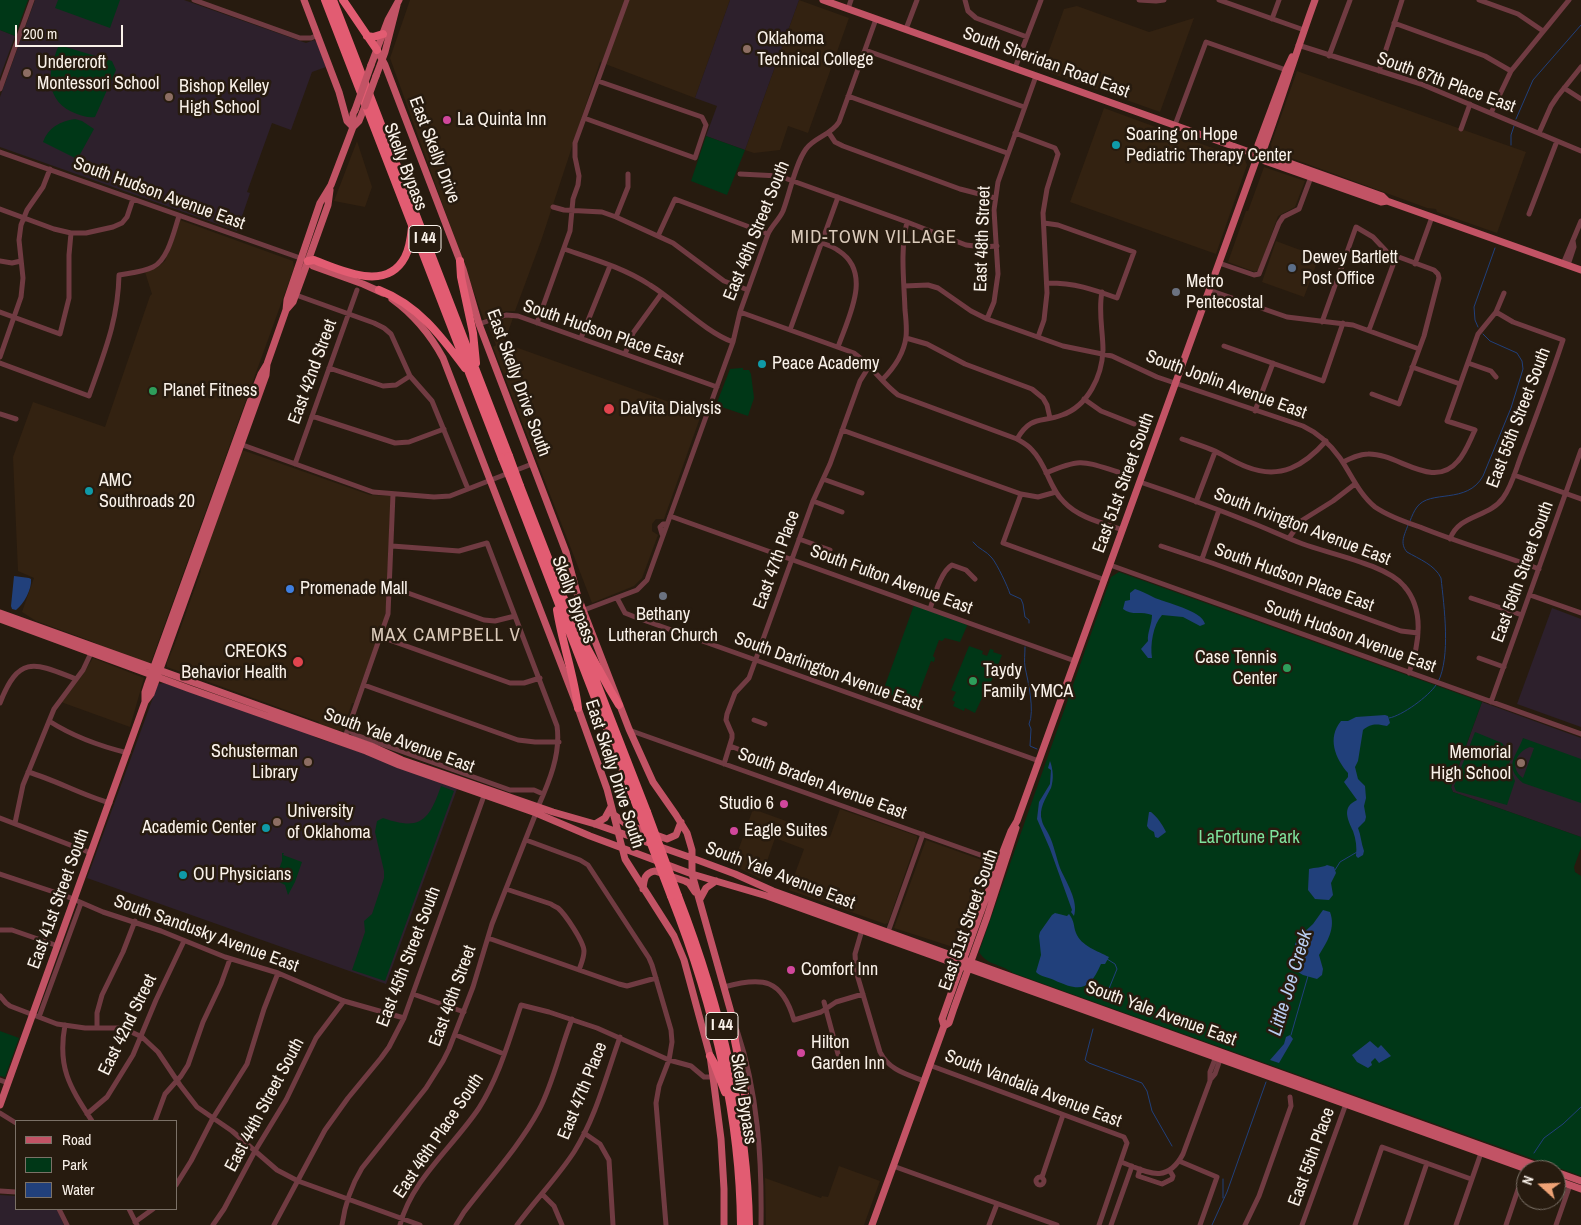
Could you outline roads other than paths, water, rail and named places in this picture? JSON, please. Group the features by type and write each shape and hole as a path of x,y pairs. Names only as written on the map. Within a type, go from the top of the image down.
{"highway":[{"name":"Skelly Bypass","path":"325,0 412,227 474,375"},
{"name":"Skelly Bypass","path":"333,0 505,457 572,620 675,896 702,958 725,1038 739,1109 746,1162 749,1225"},
{"path":"343,0 377,50"},
{"path":"367,36 373,37 383,34"},
{"path":"304,260 314,260 360,276 384,275 394,270 402,261 407,251 412,227"},
{"path":"460,261 461,277 473,333 474,375"},
{"path":"379,290 403,302 430,323 474,375"},
{"name":"Skelly Bypass","path":"517,487 555,595 643,812"},
{"path":"555,595 561,635 575,687 578,708"},
{"path":"572,620 619,705"},
{"name":"Skelly Bypass","path":"675,896 709,1006 722,1063 737,1155 741,1225"},
{"path":"734,1023 735,1041 745,1090 746,1162"},
{"path":"710,1056 730,1108"}],"main road":[{"path":"304,0 339,92 347,122 353,127"},
{"name":"South Sheridan Road East","path":"823,0 1258,155 1268,155 1327,176 1382,196 1387,201 1581,270"},
{"name":"East 51st Street South","path":"872,1225 944,1026 949,1022 970,965 1012,831 1018,821 1258,155 1264,148 1315,0"},
{"name":"East 41st Street South","path":"0,1105 36,1016 58,946 78,901 91,853 145,702 145,692 155,673 191,575 261,374 267,364 286,310 287,300 328,206 331,186 353,127 353,114 383,34 398,2"},
{"name":"East 41st Street South","path":"353,127 359,121 382,60 398,2"},
{"name":"East Skelly Drive","path":"377,50 385,65 460,261"},
{"name":"South Sheridan Road East","path":"1258,155 1265,161 1311,178 1381,202 1387,201"},
{"path":"1311,178 1327,176"},
{"name":"East 41st Street South","path":"286,310 296,295 304,260"},
{"name":"East Skelly Drive South","path":"304,260 313,266 379,290 399,304 416,319 436,345 443,358 578,708 607,789 621,847 628,864 674,936 682,953 710,1056 721,1139 724,1225"},
{"name":"East Skelly Drive South","path":"460,261 479,324 566,552 576,590 619,705 653,782 681,822 689,840 692,874 734,1023"},
{"name":"South Yale Avenue East","path":"0,613 235,704 345,736"},
{"name":"South Yale Avenue East","path":"0,619 91,653 245,701 345,736 442,777 537,810 595,824 692,858 735,874 757,889"},
{"path":"235,704 245,701"},
{"name":"South Yale Avenue East","path":"537,810 582,833 692,874 757,889 820,911 1516,1163"},
{"path":"595,824 612,811 626,824 667,839 676,835 681,822"},
{"name":"East 51st Street South","path":"944,1026 942,1019 962,962 1002,863"},
{"path":"643,889 646,875 657,871 688,882 700,901"},
{"path":"700,901 706,888 716,881"},
{"name":"South Yale Avenue East","path":"820,911 862,930 887,935"},
{"name":"South Yale Avenue East","path":"1347,1101 1481,1153 1516,1164"},
{"path":"1566,1176 1581,1181"},
{"path":"1566,1183 1581,1188"}],"street":[{"path":"0,89 32,0"},
{"path":"194,0 300,38 312,38 318,35"},
{"path":"537,322 570,231 573,199 579,176 575,148 627,0"},
{"path":"848,9 851,0"},
{"path":"906,29 917,0"},
{"path":"964,0 968,11 976,18 1027,37"},
{"path":"1015,68 1041,0"},
{"path":"1139,0 1164,0"},
{"path":"1219,0 1227,1 1304,30"},
{"path":"1272,19 1279,0"},
{"path":"1329,56 1350,0"},
{"path":"1379,71 1402,0"},
{"path":"1479,0 1518,14 1543,31"},
{"path":"1491,113 1511,71 1569,0"},
{"name":"East 46th Street South","path":"584,610 637,590 645,582 662,534 660,527 666,524 670,516 733,342 740,312 768,234 782,213 802,156 808,147 829,133 837,124 876,19"},
{"path":"1394,23 1485,56 1511,71"},
{"path":"1175,125 1206,42 1289,71"},
{"name":"South 67th Place East","path":"1298,46 1421,84 1581,151"},
{"path":"865,50 1024,107"},
{"path":"1539,133 1551,106 1581,67"},
{"name":"East 48th Street","path":"987,319 994,302 997,284 995,198 998,182 1036,76"},
{"path":"584,118 695,158 706,125 702,118 598,81"},
{"path":"1564,88 1581,99"},
{"path":"848,96 1007,153"},
{"path":"1461,129 1470,104"},
{"path":"829,133 835,142 843,146 960,189 995,198"},
{"path":"1015,133 1058,151 1058,157 1046,190 1043,213 1048,283 1045,311 1038,337"},
{"path":"1529,214 1557,141"},
{"name":"South Hudson Avenue East","path":"0,152 304,260"},
{"path":"0,357 21,297 23,278 19,232 23,218 43,187 50,169"},
{"path":"616,217 628,187 628,174"},
{"path":"740,174 776,175 966,245 997,246"},
{"path":"1219,263 1258,275 1262,270 1280,221 1283,217 1299,209 1311,178"},
{"path":"790,330 838,197"},
{"path":"0,210 54,229 71,233 86,233 118,226 127,216 134,199"},
{"path":"658,236 675,199 768,234"},
{"path":"553,207 602,212 616,217 673,243 724,281 748,290"},
{"path":"0,363 89,396 113,328 119,275 159,264 165,255 179,216"},
{"path":"1415,264 1432,217"},
{"path":"1565,265 1574,247 1573,241 1579,233 1581,220"},
{"path":"882,380 893,368 906,338 902,253 907,222"},
{"path":"1044,223 1058,225 1134,252 1117,298 1068,283 1048,283"},
{"path":"1322,322 1356,227 1370,234 1385,251 1435,271 1439,276 1428,322 1399,404 1372,394"},
{"path":"0,312 60,334 69,298 71,233"},
{"path":"822,243 835,248 848,258 853,266 856,279 857,287 854,301 838,347"},
{"path":"564,249 610,266 645,282 716,334 733,342"},
{"path":"1370,330 1396,257"},
{"path":"0,261 12,263 21,261"},
{"path":"581,338 610,266"},
{"name":"South Joplin Avenue East","path":"904,286 928,285 938,288 971,311 987,319 1063,346 1102,353 1157,377 1303,426 1326,441 1343,462 1355,484 1375,507 1450,539 1539,568"},
{"name":"East 42nd Street","path":"295,464 357,290"},
{"path":"1209,290 1287,317 1343,323 1370,330 1419,348"},
{"path":"1017,439 1024,428 1030,423 1068,413 1091,390 1096,380 1102,353 1102,292"},
{"path":"1343,462 1355,456 1368,454 1381,456 1430,473 1440,472 1452,467 1462,455 1475,430 1447,421 1478,334 1496,312 1504,292"},
{"path":"625,354 633,332 662,293"},
{"path":"296,295 374,323 388,331 395,341 410,376 432,401 468,488"},
{"path":"740,312 854,353 870,365 889,388 898,395 1017,439 1033,450 1063,502 1074,511 1122,530"},
{"name":"East 55th Street South","path":"1450,539 1460,523 1489,511 1506,494 1564,340 1509,320 1496,312"},
{"name":"South Hudson Place East","path":"479,324 510,315 518,316 717,387"},
{"path":"1224,346 1323,381 1343,323"},
{"path":"906,338 927,344 965,364 1032,389 1043,398 1050,418"},
{"path":"1468,362 1491,371 1496,377"},
{"path":"1255,411 1273,363"},
{"name":"East 47th Place","path":"724,764 732,734 726,720 735,692 749,678 813,501 860,381 870,365"},
{"path":"1412,367 1460,384"},
{"path":"329,368 383,386 396,385 410,376"},
{"path":"1084,399 1101,411 1134,424"},
{"path":"0,414 16,420"},
{"path":"312,416 395,443 409,442 444,429"},
{"path":"842,430 1021,494 1038,497 1056,492"},
{"path":"1182,439 1261,471 1289,469 1302,463 1326,441"},
{"path":"238,443 368,490 394,494 450,496 532,464"},
{"name":"East 56th Street South","path":"1491,702 1581,450"},
{"path":"1196,502 1215,452"},
{"path":"1046,473 1069,463 1080,462 1090,463 1118,472"},
{"path":"1514,475 1581,499"},
{"path":"823,479 862,493"},
{"name":"South Irvington Avenue East","path":"1140,482 1220,510 1289,538 1380,570 1396,578 1407,589 1416,613 1418,633 1416,651 1409,672"},
{"path":"1289,538 1295,527 1304,518 1328,504 1355,484"},
{"path":"345,736 388,614 394,494"},
{"path":"1021,494 1003,544 1105,580"},
{"path":"813,501 842,512"},
{"path":"1202,559 1220,510"},
{"name":"South Fulton Avenue East","path":"670,516 1075,661"},
{"path":"799,539 830,550"},
{"path":"392,546 460,551 487,543 557,726 559,742 557,755 537,810"},
{"name":"South Hudson Place East","path":"1161,546 1401,631 1418,633"},
{"path":"930,609 947,567 952,565 966,570 975,579"},
{"name":"South Hudson Avenue East","path":"1110,566 1581,734"},
{"path":"390,590 405,592 484,620 494,621 515,616"},
{"path":"1530,595 1581,613"},
{"name":"South Darlington Avenue East","path":"617,598 623,610 629,615 1039,762"},
{"path":"1471,598 1522,615"},
{"path":"381,637 505,682 520,683 540,678"},
{"path":"15,822 21,792 49,721 58,702 83,670 91,653"},
{"path":"1480,658 1504,667"},
{"path":"0,703 8,687 20,671 27,667 42,666 76,679"},
{"path":"364,685 518,740 559,742"},
{"path":"754,720 766,724"},
{"path":"49,721 86,741 128,753"},
{"name":"South Braden Avenue East","path":"629,729 1002,863"},
{"name":"South Yale Avenue East","path":"345,736 356,735 510,790 534,790 543,794"},
{"path":"730,746 754,755"},
{"path":"28,772 51,779 81,794 110,803"},
{"name":"East 45th Street South","path":"274,1225 325,1130 389,1047 404,1018 485,792"},
{"name":"East 46th Street","path":"342,1225 348,1199 362,1168 430,1082 456,1035 498,908 537,810"},
{"path":"0,818 15,822 91,853"},
{"path":"887,935 923,834"},
{"path":"526,840 576,858 588,865 649,958 671,1030 672,1042 669,1060 659,1086 656,1109 666,1225"},
{"name":"South Sandusky Avenue East","path":"0,876 78,901 103,912 161,931 230,959 278,973 344,1001 404,1018"},
{"path":"506,889 550,904 562,912 582,942 584,950 579,970"},
{"name":"East 41st Street South","path":"36,1016 78,901"},
{"path":"97,1028 97,1013 102,995 135,922"},
{"path":"0,930 12,930 58,946"},
{"name":"South Vandalia Avenue East","path":"862,930 854,959 880,1052 884,1059 897,1071 924,1081"},
{"path":"488,938 623,986 656,978"},
{"name":"East 42nd Street","path":"87,1114 107,1097 133,1054 184,941"},
{"path":"155,1120 165,1094 188,1065 203,1022 221,984 230,959"},
{"path":"178,1183 213,1118 247,1064 264,1009 278,973"},
{"path":"724,987 751,981 768,984 780,991 787,999 794,1020 821,1012 836,1002 863,994"},
{"path":"413,994 464,1012"},
{"path":"0,996 10,1006 65,1025 122,1029 142,1036 158,1052 197,1106 232,1131 277,1170 298,1181 420,1225"},
{"name":"East 44th Street South","path":"213,1225 286,1100 316,1038 344,1001"},
{"path":"824,1002 838,1054"},
{"name":"East 46th Place South","path":"400,1225 408,1205 421,1182 480,1106 504,1054 521,1005 572,1019"},
{"path":"456,1225 536,1115 548,1091 572,1019 620,1037 669,1060 691,1066 704,1078 713,1077"},
{"name":"East Skelly Drive South","path":"734,1023 748,1066 753,1092 759,1160 761,1225"},
{"path":"65,1025 63,1040 65,1070 71,1088 91,1120"},
{"path":"456,1035 504,1054"},
{"name":"East 47th Place","path":"517,1225 564,1166 584,1133 596,1106 620,1037"},
{"path":"1099,1225 1121,1162 1140,1170 1162,1174 1182,1162 1210,1081 1210,1072 1219,1055"},
{"name":"South Vandalia Avenue East","path":"930,1064 1124,1137 1127,1143 1121,1162"},
{"path":"0,1080 8,1083"},
{"path":"1245,1225 1259,1196 1291,1106 1290,1097"},
{"name":"East 55th Place","path":"1302,1225 1347,1101"},
{"path":"0,1113 15,1122"},
{"path":"1042,1177 1063,1115"},
{"path":"584,1133 600,1144 609,1160 613,1225"},
{"path":"1355,1225 1382,1147 1471,1179"},
{"path":"1456,1225 1481,1153"},
{"path":"1182,1162 1217,1177 1200,1225"},
{"path":"1406,1225 1427,1163"},
{"path":"893,1166 1056,1225"},
{"path":"1111,1225 1132,1166"},
{"path":"1140,1170 1138,1176 1162,1184 1172,1179 1173,1176 1170,1170"},
{"path":"1556,1225 1570,1184"},
{"path":"0,1191 15,1192"},
{"path":"542,1194 554,1206 562,1225"},
{"path":"1506,1225 1516,1197"},
{"path":"989,1225 996,1204"},
{"path":"60,1210 67,1225"},
{"path":"130,1210 136,1223 153,1210"}],"water":[{"path":"14,576 31,579 27,596 16,610 12,609 11,606"},
{"path":"1135,589 1190,611 1202,619 1205,624 1200,626 1183,617 1162,615 1156,624 1153,635 1152,658 1148,658 1141,649 1148,641 1152,615 1130,612 1123,609 1125,601 1130,600 1130,593"},
{"path":"1388,716 1390,723 1387,726 1374,725 1363,730 1358,761 1355,767 1358,779 1365,786 1366,798 1364,806 1365,821 1358,828 1364,851 1363,855 1358,858 1356,856 1355,837 1347,814 1349,806 1357,800 1344,782 1348,777 1348,773 1336,754 1334,734 1341,721 1348,721 1356,717"},
{"path":"1050,761 1053,781 1043,804 1041,817 1075,904 1074,916 1037,819 1039,802 1050,784 1051,770 1048,768"},
{"path":"1149,812 1158,819 1166,832 1158,838 1155,837 1154,832 1147,826"},
{"path":"1327,865 1334,867 1336,873 1331,883 1333,895 1329,900 1315,899 1308,890 1309,869"},
{"path":"1323,910 1330,912 1332,924 1328,940 1319,955 1323,969 1322,975 1317,979 1298,972 1299,964 1295,944"},
{"path":"1055,913 1067,916 1069,914 1078,938 1090,948 1109,957 1105,964 1101,964 1092,980 1083,987 1071,986 1036,972 1041,955 1040,932"},
{"path":"1290,1035 1293,1039 1279,1063 1270,1060 1284,1044 1286,1037"},
{"path":"1370,1041 1378,1048 1381,1045 1391,1056 1379,1063 1375,1058 1371,1062 1372,1065 1368,1068 1357,1062 1352,1055"}],"waterway":[{"name":"Little Joe Creek","path":"1516,119 1533,80 1581,25"},
{"name":"Little Joe Creek","path":"1511,145 1511,135 1514,126"},
{"name":"Little Joe Creek","path":"1478,327 1475,320 1474,307 1495,248"},
{"name":"Little Joe Creek","path":"1410,521 1416,509 1423,502 1459,494 1468,491 1476,485 1483,476 1511,408 1523,369 1522,361 1517,353 1490,341 1483,334"},
{"name":"Little Joe Creek","path":"1408,525 1403,538 1405,549 1435,569 1441,578 1445,617 1445,645 1442,672 1438,682"},
{"name":"Little Joe Creek","path":"973,542 994,561 1010,594 1021,599 1025,617 1029,620 1029,623"},
{"name":"Little Joe Creek","path":"1025,647 1025,665 1031,704 1029,724 1031,729 1030,746 1037,749"},
{"name":"Little Joe Creek","path":"1389,718 1401,714 1415,705 1428,695 1436,685"},
{"name":"Little Joe Creek","path":"1335,870 1340,862 1357,852"},
{"name":"Little Joe Creek","path":"1107,959 1115,964 1117,969 1108,991"},
{"name":"Little Joe Creek","path":"1291,1035 1308,976"},
{"name":"Little Joe Creek","path":"1093,1029 1085,1060 1142,1083 1147,1091 1152,1111 1172,1146"},
{"name":"Little Joe Creek","path":"1212,1225 1227,1192 1266,1082"},
{"path":"1534,1153 1544,1138 1581,1107"},
{"name":"Little Joe Creek","path":"1223,1179 1223,1198"}],"place":[{"name":"Oklahoma Technical College","path":"747,49"},
{"name":"Undercroft Montessori School","path":"27,73"},
{"name":"Bishop Kelley High School","path":"169,97"},
{"name":"La Quinta Inn","path":"447,120"},
{"name":"Soaring on Hope Pediatric Therapy Center","path":"1116,145"},
{"name":"Dewey Bartlett Post Office","path":"1292,268"},
{"name":"Metro Pentecostal","path":"1176,292"},
{"name":"Peace Academy","path":"762,364"},
{"name":"Planet Fitness","path":"153,391"},
{"name":"DaVita Dialysis","path":"609,409"},
{"name":"AMC Southroads 20","path":"89,491"},
{"name":"Promenade Mall","path":"290,589"},
{"name":"Bethany Lutheran Church","path":"663,596"},
{"name":"CREOKS Behavior Health","path":"298,662"},
{"name":"Case Tennis Center","path":"1287,668"},
{"name":"Taydy Family YMCA","path":"973,681"},
{"name":"Schusterman Library","path":"308,762"},
{"name":"Memorial High School","path":"1521,763"},
{"name":"Studio 6","path":"784,804"},
{"name":"University of Oklahoma","path":"277,822"},
{"name":"Academic Center","path":"266,828"},
{"name":"Eagle Suites","path":"734,831"},
{"name":"OU Physicians","path":"183,875"},
{"name":"Comfort Inn","path":"791,970"},
{"name":"Hilton Garden Inn","path":"801,1053"}],"district":[{"name":"MID-TOWN VILLAGE","path":"874,238"},
{"name":"MAX CAMPBELL V","path":"446,636"}],"park label":[{"name":"LaFortune Park","path":"1249,838"}]}
